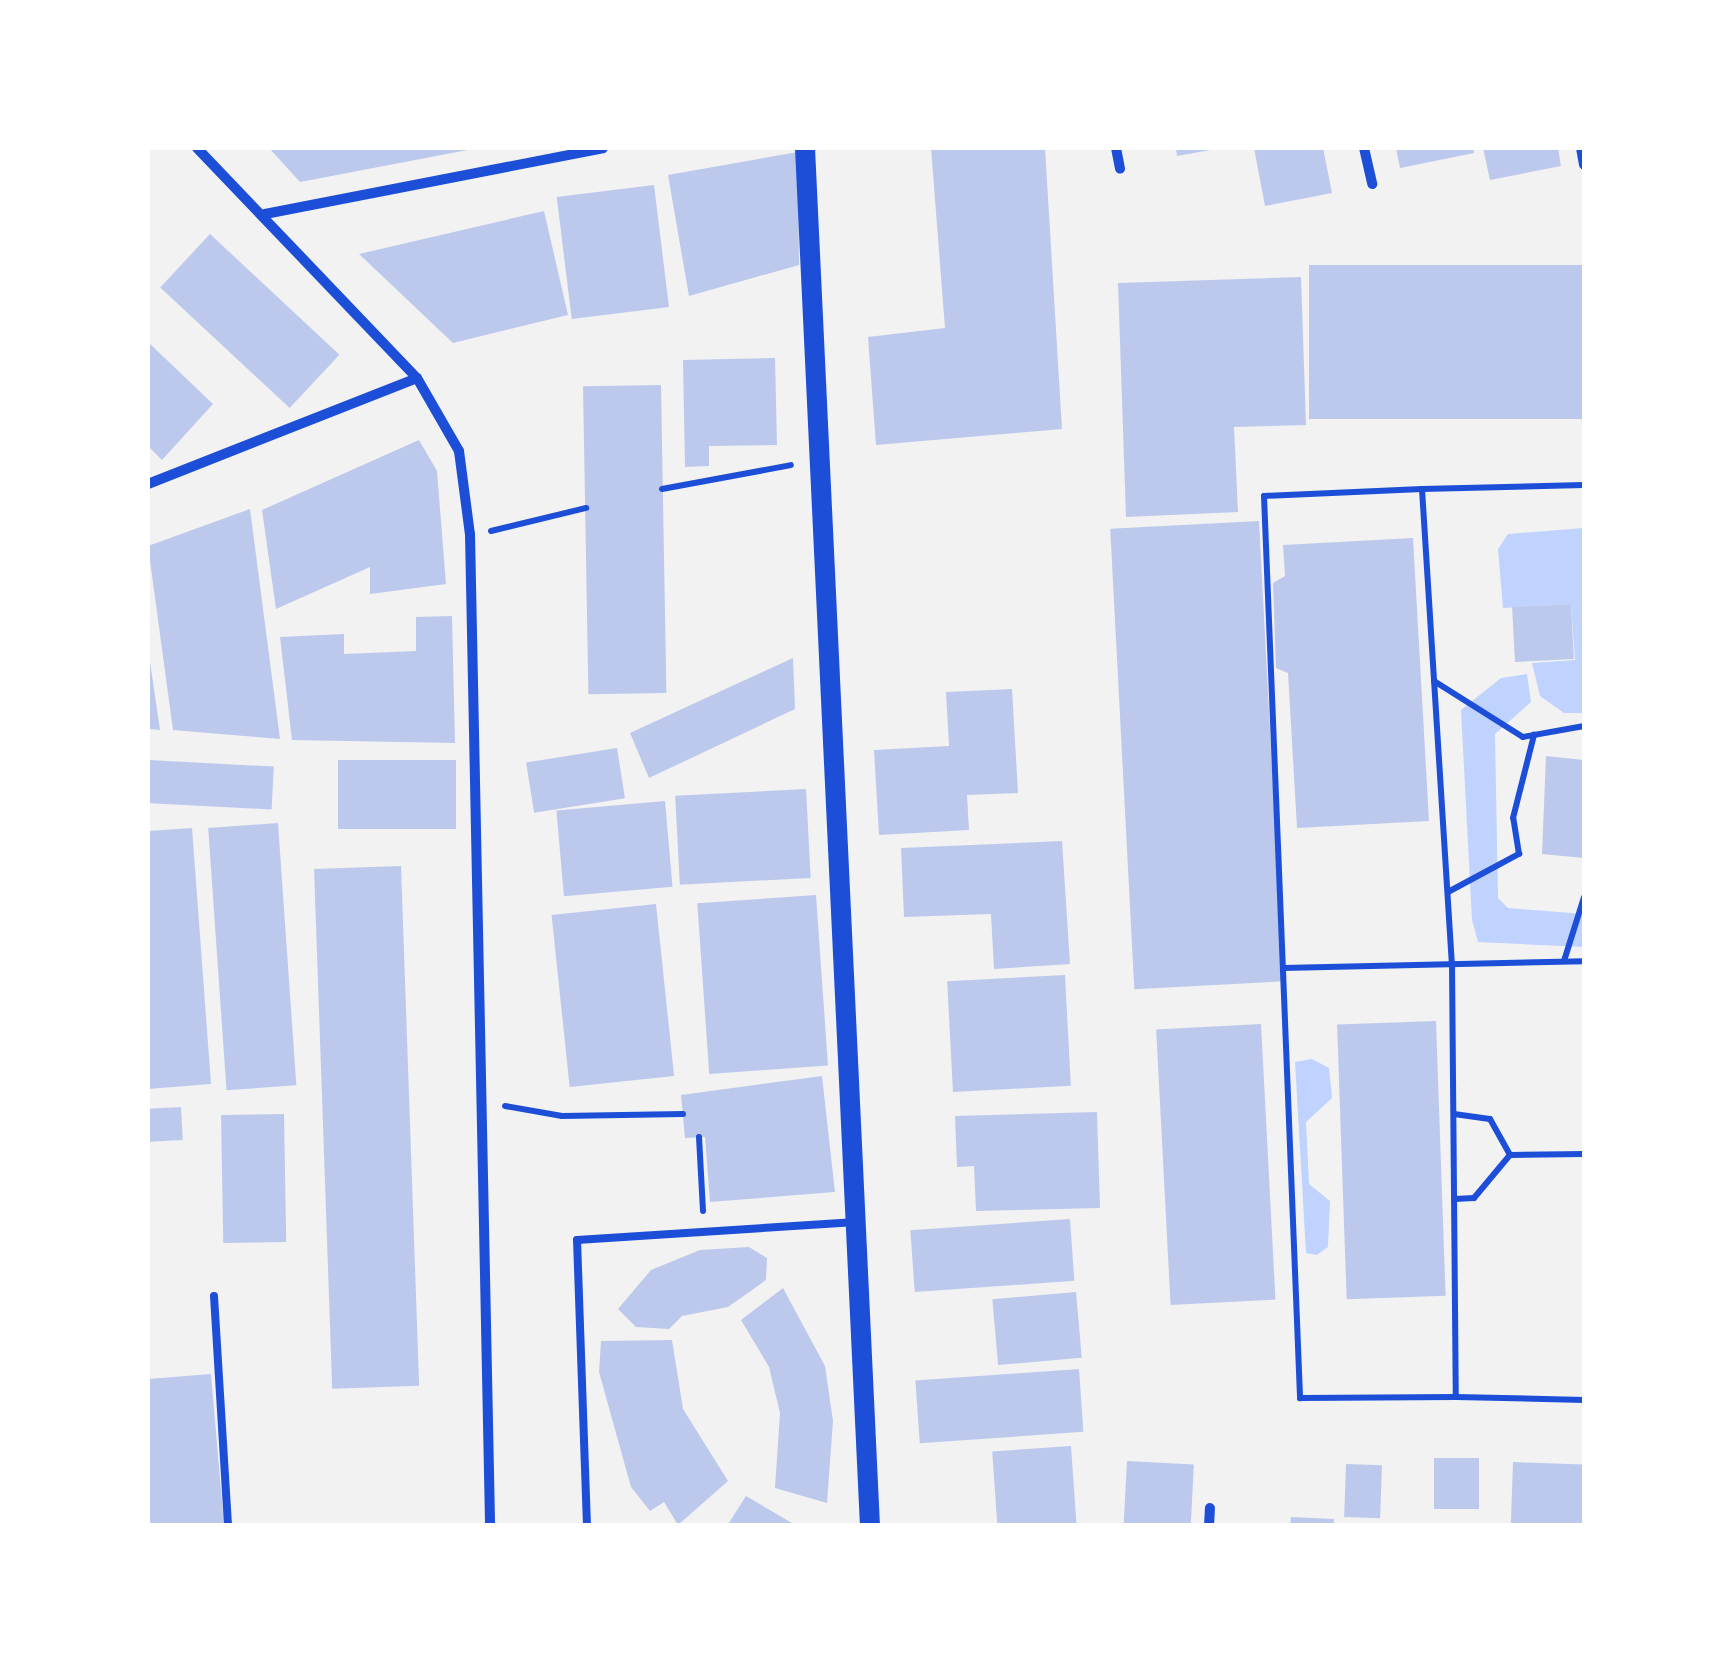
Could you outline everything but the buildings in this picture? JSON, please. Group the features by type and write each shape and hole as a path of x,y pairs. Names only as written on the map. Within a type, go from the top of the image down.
{"main road":[{"path":"805,148 852,1222 870,1526"}],"street":[{"path":"197,148 264,214 416,378 460,450 470,534 476,1101 490,1526"},
{"path":"264,214 603,148"},
{"path":"1116,148 1120,169"},
{"path":"1364,148 1372,184"},
{"path":"1581,148 1584,165"},
{"path":"148,484 416,378"},
{"path":"1209,1526 1210,1508"}],"lane":[{"path":"587,1526 577,1240 852,1222"},
{"path":"214,1296 228,1526"}],"path":[{"path":"662,489 817,460"},
{"path":"1584,485 1264,496 1300,1398 1584,1400"},
{"path":"1422,489 1452,964 1456,1397"},
{"path":"470,534 586,508"},
{"path":"1434,682 1504,725 1534,734 1584,726"},
{"path":"1448,892 1519,854 1513,818 1534,734"},
{"path":"1564,961 1583,897"},
{"path":"1283,968 1584,961"},
{"path":"476,1101 562,1116 683,1114"},
{"path":"1454,1114 1490,1119 1510,1155"},
{"path":"699,1137 703,1219 722,1216"},
{"path":"1454,1198 1474,1198 1510,1155 1584,1154"}],"water":[{"path":"1584,528 1584,713 1564,713 1540,696 1532,663 1575,660 1571,604 1503,608 1498,549 1508,534"},
{"path":"1527,674 1531,702 1495,734 1498,898 1508,908 1584,914 1584,947 1478,942 1472,920 1461,710 1501,678"},
{"path":"1312,1059 1329,1068 1332,1098 1306,1122 1309,1184 1330,1201 1328,1247 1317,1255 1306,1253 1295,1062"}]}
